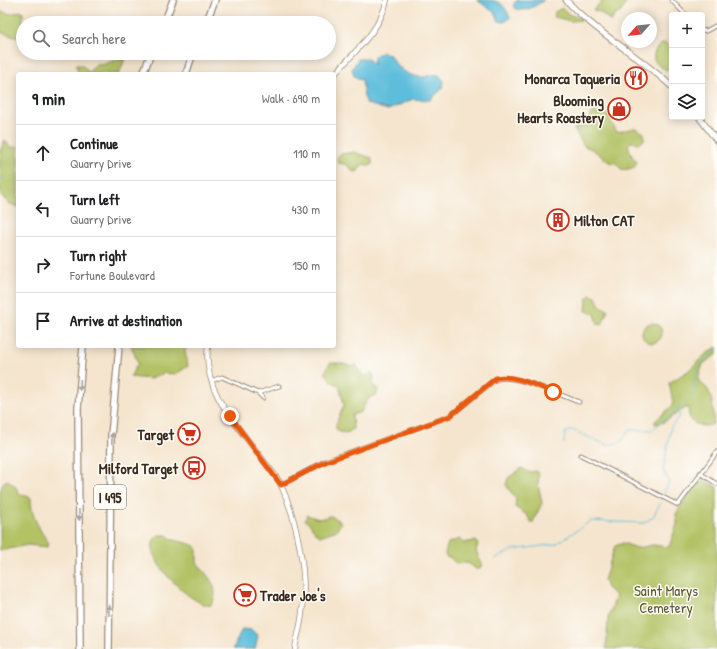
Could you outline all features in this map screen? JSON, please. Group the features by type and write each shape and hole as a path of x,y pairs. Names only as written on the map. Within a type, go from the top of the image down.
{"highway":[{"path":"167,16 173,0"},
{"path":"209,16 215,0"},
{"path":"144,72 148,60"},
{"path":"187,72 191,60"},
{"name":"I 495","path":"80,649 78,408 83,348"},
{"name":"I 495","path":"108,649 112,436 119,348"}],"main road":[{"path":"336,73 374,31 382,16 387,0"},
{"path":"566,0 586,19 669,84"},
{"path":"702,120 717,141"},
{"path":"208,348 207,366 211,381 222,406 281,485 293,514 301,558 302,613 295,649"}],"street":[{"path":"671,0 683,12"},
{"path":"705,30 717,25"},
{"path":"211,381 222,377 258,393 263,398"},
{"path":"281,485 325,462 450,416 493,381 500,378 505,377 525,382 579,402"},
{"path":"258,393 279,386"},
{"path":"581,455 678,505 700,473 717,452"},
{"path":"700,473 717,484"}],"green space":[{"path":"603,0 625,0 626,3 621,12 614,16 611,22 600,12 593,10"},
{"path":"562,8 570,15 580,17 582,20 571,21 554,17 555,12"},
{"path":"0,11 10,14 21,11 23,13 23,16 16,16 16,38 0,32"},
{"path":"665,43 669,46 669,68 666,70 657,64 654,58 657,48"},
{"path":"115,60 125,60 120,72 89,72 97,63 102,65"},
{"path":"76,65 82,65 89,72 80,72 77,70"},
{"path":"602,112 607,115 617,132 635,128 644,133 644,140 640,143 631,142 628,145 632,156 637,161 634,168 622,170 616,163 609,162 592,149 584,146 574,129 576,126 586,127 591,113"},
{"path":"5,140 10,147 16,147 16,206 8,203 0,194 0,151"},
{"path":"354,152 372,158 372,165 369,166 363,164 357,172 352,171 348,165 338,163 337,158 340,154"},
{"path":"590,295 596,297 600,306 608,310 602,325 598,324 595,314 586,311 587,299"},
{"path":"652,323 659,326 662,333 659,340 652,343 645,340 642,333 645,326"},
{"path":"717,347 717,354 703,364 698,379 707,388 712,401 713,424 705,426 693,422 690,418 687,407 664,422 655,424 655,421 671,407 673,402 669,383 688,371 706,354"},
{"path":"132,348 186,348 185,352 188,366 176,374 164,373 150,379 130,377 138,363"},
{"path":"330,363 340,363 352,366 356,364 363,376 368,375 371,372 374,376 372,385 378,389 377,394 368,399 361,412 352,415 353,429 347,433 340,432 336,429 336,424 344,405 339,385 332,382 325,372"},
{"path":"522,468 528,472 536,471 539,474 538,484 542,503 532,524 527,515 515,507 516,499 506,485 508,478"},
{"path":"7,480 15,486 19,493 31,498 32,510 36,522 49,543 47,547 27,545 0,551 0,492 3,483"},
{"name":"Saint Marys Cemetery","path":"703,480 717,487 717,649 606,649 608,618 616,596 607,588 604,580 615,546 623,543 637,548 653,545 669,547 677,524 676,514 696,483"},
{"path":"307,515 319,519 331,516 341,522 337,530 320,536 305,520"},
{"path":"159,535 167,535 174,540 190,544 197,548 197,562 214,587 214,599 211,605 204,604 193,599 181,590 160,566 154,554 153,543"},
{"path":"460,539 463,543 475,541 478,544 476,551 482,564 480,569 476,569 468,563 456,564 451,558 446,557 445,553 448,543"}],"water":[{"path":"477,0 490,0 502,4 510,18 504,22 499,21 495,13"},
{"path":"517,0 544,0 531,8 520,10 516,9 513,5"},
{"path":"383,52 389,54 398,66 410,75 422,77 439,75 444,81 443,88 430,100 413,99 388,110 367,104 364,97 362,80 354,76 352,69 358,59 368,58 373,65 374,56"},
{"path":"242,629 252,630 258,636 255,649 233,649"}],"waterway":[{"path":"0,179 5,177"},
{"path":"663,495 669,482 663,470 671,427 680,415 678,408 695,394 694,386 698,368 717,348"},
{"path":"564,444 565,433 572,430 607,445 621,442 629,430 652,430 677,409"},
{"path":"495,559 513,550 556,544 591,521 644,523 653,517 661,502"}],"place":[{"name":"Monarca Taqueria","path":"636,78"},
{"name":"Blooming Hearts Roastery","path":"619,109"},
{"name":"Milton CAT","path":"558,220"},
{"name":"Target","path":"189,434"},
{"name":"Milford Target","path":"194,468"},
{"name":"Trader Joe's","path":"245,595"}],"route":[{"path":"230,416 281,485 312,467 450,416 496,378 505,377 553,392"}]}
